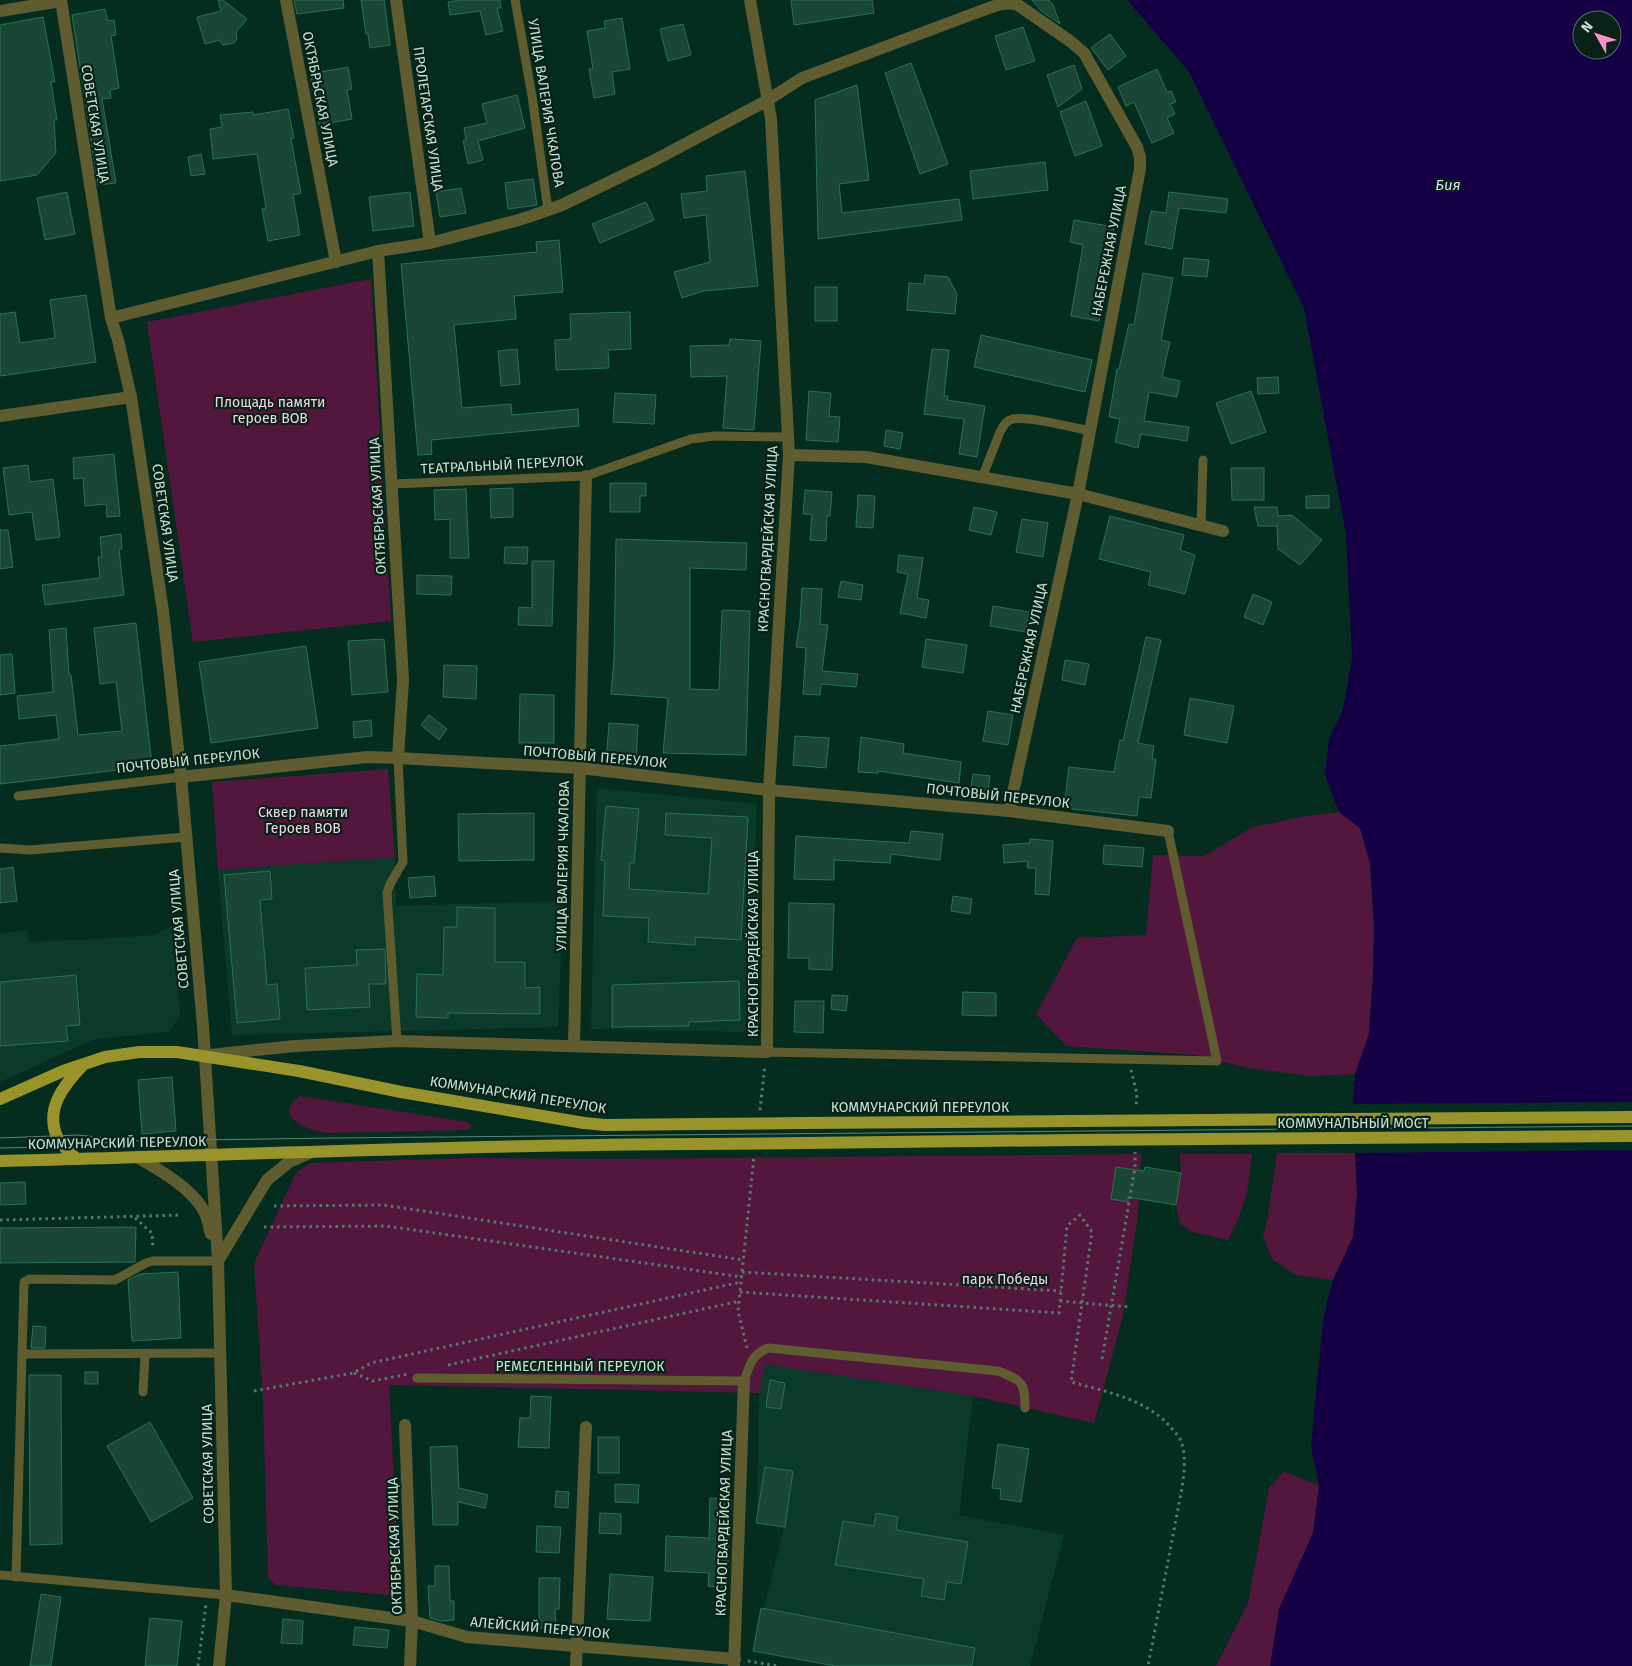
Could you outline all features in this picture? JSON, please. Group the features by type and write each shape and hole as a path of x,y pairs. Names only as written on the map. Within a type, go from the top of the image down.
{"main road":[{"name":"КОММУНАРСКИЙ ПЕРЕУЛОК","path":"0,1099 63,1071 105,1057 139,1052 177,1052 299,1071 401,1092 605,1125 1074,1121"},
{"path":"77,1159 58,1140 54,1106 66,1082 84,1064"},
{"name":"КОММУНАЛЬНЫЙ МОСТ","path":"1074,1121 1632,1117"},
{"name":"КОММУНАЛЬНЫЙ МОСТ","path":"1074,1140 1632,1136"},
{"name":"КОММУНАРСКИЙ ПЕРЕУЛОК","path":"0,1161 211,1156 315,1150 1074,1140"}],"street":[{"path":"0,11 61,0"},
{"name":"СОВЕТСКАЯ УЛИЦА","path":"61,0 111,318 131,397 162,611 181,777 205,1055 218,1261 226,1595 219,1666"},
{"name":"ОКТЯБРЬСКАЯ УЛИЦА","path":"286,0 336,262"},
{"name":"ПРОЛЕТАРСКАЯ УЛИЦА","path":"396,0 430,243"},
{"name":"КРАСНОГВАРДЕЙСКАЯ УЛИЦА","path":"750,0 772,129 789,455 769,790 767,1052"},
{"name":"НАБЕРЕЖНАЯ УЛИЦА","path":"768,100 802,78 978,12 1012,3 1018,5 1070,41 1084,53 1137,147 1140,157 1140,169 1078,494 1009,811"},
{"path":"111,318 378,251 430,243 516,222 562,205 655,160 768,100"},
{"name":"ОКТЯБРЬСКАЯ УЛИЦА","path":"378,251 403,680 398,758"},
{"path":"0,416 131,397"},
{"path":"789,455 866,457 1078,494 1223,530"},
{"name":"УЛИЦА ВАЛЕРИЯ ЧКАЛОВА","path":"574,1046 586,476"},
{"name":"ПОЧТОВЫЙ ПЕРЕУЛОК","path":"181,777 367,757 398,758 580,768 769,790 1009,811 1168,831"},
{"path":"205,1055 294,1046 397,1041 767,1052"},
{"path":"218,1261 267,1180 289,1162 315,1150"},
{"path":"138,1157 161,1171 194,1199 206,1214 218,1261"},
{"name":"КРАСНОГВАРДЕЙСКАЯ УЛИЦА","path":"734,1662 744,1381"},
{"name":"ОКТЯБРЬСКАЯ УЛИЦА","path":"405,1425 412,1621 410,1666"},
{"path":"576,1666 586,1427"},
{"name":"АЛЕЙСКИЙ ПЕРЕУЛОК","path":"226,1595 412,1621 467,1637 734,1662"}],"lane":[{"name":"УЛИЦА ВАЛЕРИЯ ЧКАЛОВА","path":"514,0 532,96 548,210"},
{"path":"982,478 1000,432 1003,426 1010,420 1030,420 1090,431"},
{"name":"ТЕАТРАЛЬНЫЙ ПЕРЕУЛОК","path":"392,484 586,476 692,439 714,436 788,436"},
{"path":"1201,525 1203,460"},
{"path":"397,1041 387,893 403,862 398,758"},
{"name":"ПОЧТОВЫЙ ПЕРЕУЛОК","path":"18,796 181,777"},
{"path":"767,1052 1218,1061 1168,831"},
{"path":"0,848 30,850 186,837"},
{"path":"16,1577 23,1285 26,1280 116,1280 146,1263 218,1261"},
{"path":"744,1381 753,1357 760,1351 768,1348 998,1371 1018,1379 1025,1389 1025,1408"},
{"path":"22,1354 145,1355 220,1353"},
{"path":"143,1392 145,1355"},
{"name":"РЕМЕСЛЕННЫЙ ПЕРЕУЛОК","path":"414,1375 744,1381"},
{"path":"0,1576 226,1595"}],"path":[{"path":"1102,1359 1135,1168"},
{"path":"746,1355 748,1346 738,1312 748,1198"},
{"path":"274,1206 384,1205 743,1260"},
{"path":"0,1220 134,1218 182,1215"},
{"path":"740,1292 1059,1312 1067,1226 1080,1215 1092,1232 1071,1382 1134,1401 1152,1411 1166,1422 1180,1439 1185,1462 1181,1498 1148,1666"},
{"path":"134,1218 152,1233 153,1262"},
{"path":"264,1227 386,1226 742,1279"},
{"path":"742,1272 1061,1291"},
{"path":"254,1391 354,1373 371,1363 742,1279"},
{"path":"441,1367 740,1301"},
{"path":"1060,1301 1130,1307"},
{"path":"354,1373 373,1382 414,1375"},
{"path":"198,1666 207,1594"},
{"path":"734,1662 778,1666"}],"shaded area":[{"path":"597,788 757,804 746,1032 591,1029"},
{"path":"395,857 396,906 563,901 558,1027 232,1035 218,870"},
{"path":"172,926 180,1016 168,1032 95,1039 0,1082 0,934 27,930 29,942 80,940 155,935"},
{"path":"765,1364 973,1396 959,1515 1064,1535 1030,1666 835,1666 753,1651 784,1527 757,1523 759,1393"}],"green space":[{"name":"Площадь памяти героев ВОВ","path":"371,279 391,621 193,642 147,322"},
{"name":"Сквер памяти Героев ВОВ","path":"388,769 395,857 218,870 212,782"},
{"path":"1339,812 1360,828 1370,863 1374,928 1369,1034 1355,1074 1310,1076 1248,1068 1195,1055 1066,1046 1036,1014 1077,938 1146,935 1153,855 1204,856 1253,827 1306,816"},
{"path":"300,1096 467,1122 471,1124 471,1127 468,1130 326,1133 310,1129 290,1116 289,1110 292,1103"},
{"path":"1277,1153 1355,1153 1357,1194 1353,1237 1333,1280 1296,1275 1272,1259 1263,1236 1268,1217"},
{"name":"парк Победы","path":"1141,1154 1138,1215 1123,1316 1094,1423 973,1396 765,1364 759,1393 389,1385 400,1596 276,1585 268,1578 263,1398 254,1263 296,1173 310,1163 463,1158 605,1159"},
{"path":"1180,1154 1252,1154 1247,1193 1239,1217 1228,1240 1193,1232 1180,1224 1176,1205 1181,1173"},
{"path":"1284,1471 1319,1486 1313,1533 1279,1609 1270,1666 1216,1666 1248,1603 1269,1488"}],"water":[{"name":"Бия","path":"1127,0 1632,0 1632,1666 1270,1666 1279,1609 1313,1533 1319,1486 1311,1447 1323,1322 1333,1280 1353,1237 1357,1194 1353,1104 1355,1074 1369,1034 1373,976 1374,928 1370,863 1360,828 1339,812 1325,775 1329,739 1343,709 1352,658 1346,535 1304,308 1189,72"}],"pier":[{"path":"1632,1102 1632,1150 1352,1153 1350,1104"}],"building":[{"path":"218,0 223,0 247,19 236,32 237,39 234,43 223,45 219,40 205,44 197,17 221,11"},
{"path":"294,0 343,0 344,8 297,14"},
{"path":"361,0 384,0 390,45 370,48"},
{"path":"460,0 500,0 501,8 497,8 503,31 486,35 480,11 450,15 448,2"},
{"path":"791,0 872,0 874,13 794,25"},
{"path":"1032,0 1049,0 1053,5 1060,24 1041,11"},
{"path":"105,9 108,21 114,20 116,35 111,36 119,88 110,90 111,98 102,99 116,183 98,185 72,15"},
{"path":"43,17 55,82 51,82 57,120 54,120 56,153 37,175 0,181 0,25"},
{"path":"622,18 630,69 612,72 615,94 594,98 589,69 593,69 587,31 605,28 604,21"},
{"path":"683,24 691,55 668,61 660,29"},
{"path":"1023,27 1035,61 1006,70 995,36"},
{"path":"1110,34 1126,56 1108,70 1091,48"},
{"path":"911,63 948,164 920,174 885,73"},
{"path":"1074,65 1082,89 1058,107 1047,75"},
{"path":"348,67 352,89 347,90 352,119 319,125 310,74"},
{"path":"1157,69 1167,92 1171,91 1176,102 1170,104 1175,114 1167,118 1174,133 1152,143 1134,102 1126,106 1118,87"},
{"path":"857,85 869,180 839,184 842,213 959,199 962,220 818,239 815,100"},
{"path":"517,95 525,128 478,141 483,160 468,164 463,141 466,139 464,128 487,123 482,104"},
{"path":"1086,101 1102,146 1075,156 1060,112"},
{"path":"288,109 294,138 291,139 301,193 293,195 300,235 268,241 262,209 266,208 257,154 213,159 210,129 222,127 220,115 253,112 253,115"},
{"path":"201,154 205,174 191,176 188,157"},
{"path":"1045,162 1048,190 973,199 970,171"},
{"path":"745,171 758,286 703,291 682,298 674,272 710,262 706,215 684,218 681,194 707,191 706,176"},
{"path":"533,179 537,205 508,209 505,183"},
{"path":"461,188 466,213 440,217 436,192"},
{"path":"67,192 75,234 45,240 37,198"},
{"path":"410,192 414,226 373,231 369,197"},
{"path":"1169,192 1228,199 1226,213 1179,208 1172,249 1145,244 1151,211 1166,213"},
{"path":"646,202 654,220 600,243 592,224"},
{"path":"1074,220 1114,227 1099,321 1071,316 1083,245 1070,242"},
{"path":"559,240 563,292 514,296 516,319 454,325 462,408 511,404 512,415 578,409 579,426 431,440 432,454 418,455 401,264 537,252 536,242"},
{"path":"1184,258 1209,260 1207,277 1182,275"},
{"path":"1143,273 1173,278 1161,340 1170,342 1162,377 1180,381 1177,397 1149,392 1144,421 1189,427 1187,441 1141,434 1138,448 1115,442 1120,419 1109,417 1117,369 1119,369 1129,324 1134,325"},
{"path":"925,275 948,277 957,294 955,314 907,310 909,283 924,284"},
{"path":"815,287 837,287 837,321 815,321"},
{"path":"86,295 96,362 0,376 0,314 15,312 20,343 55,338 50,300"},
{"path":"630,312 631,349 608,350 609,368 556,370 555,340 571,339 570,314"},
{"path":"981,335 1092,360 1085,392 974,367"},
{"path":"730,339 761,341 754,430 723,428 727,376 691,377 690,346 729,345"},
{"path":"517,349 520,384 501,386 498,351"},
{"path":"932,349 949,350 944,396 948,396 947,400 985,406 977,457 959,454 964,419 924,414"},
{"path":"1278,377 1279,393 1258,394 1257,378"},
{"path":"809,391 831,393 829,416 840,417 838,442 806,440"},
{"path":"1251,391 1266,432 1231,444 1216,403"},
{"path":"615,393 656,395 654,424 613,422"},
{"path":"886,430 903,433 900,449 884,446"},
{"path":"114,454 120,516 107,517 106,504 85,506 83,478 74,479 73,458"},
{"path":"28,465 30,482 53,479 60,537 36,540 32,512 9,515 3,468"},
{"path":"1231,468 1264,468 1264,500 1232,500"},
{"path":"610,483 646,483 646,496 640,496 640,512 610,512"},
{"path":"513,488 513,517 491,518 490,489"},
{"path":"466,489 469,558 450,558 450,519 435,520 434,490"},
{"path":"805,490 832,492 830,516 827,516 826,541 810,540 812,514 803,514"},
{"path":"858,495 875,496 873,528 856,527"},
{"path":"1329,495 1329,508 1306,508 1306,496"},
{"path":"974,507 997,512 991,535 969,530"},
{"path":"1254,507 1277,507 1278,516 1292,515 1322,540 1300,565 1278,549 1277,526 1258,526"},
{"path":"1110,516 1184,535 1180,550 1195,555 1185,594 1148,585 1151,572 1099,559"},
{"path":"1022,519 1048,523 1043,557 1016,552"},
{"path":"0,530 8,530 13,567 0,569"},
{"path":"121,534 122,549 119,549 124,595 45,605 42,585 100,578 98,557 102,557 100,537"},
{"path":"616,539 747,543 746,570 690,568 690,689 719,690 722,610 750,611 746,755 663,753 668,698 611,694 614,658"},
{"path":"505,547 528,547 527,564 504,563"},
{"path":"899,555 923,558 917,598 929,600 926,618 900,613 908,574 897,572"},
{"path":"532,561 554,561 552,626 518,625 519,607 532,608"},
{"path":"417,575 452,576 451,595 417,594"},
{"path":"841,581 863,585 861,600 838,597"},
{"path":"802,588 822,589 820,624 828,625 822,671 858,674 856,687 821,684 820,695 803,694 806,648 796,647"},
{"path":"1253,594 1272,602 1263,625 1244,617"},
{"path":"993,606 1029,612 1026,632 990,626"},
{"path":"136,623 152,766 0,784 0,746 59,739 56,715 19,719 17,696 53,692 49,630 66,628 69,675 71,675 78,735 122,731 116,682 100,684 94,628"},
{"path":"1146,637 1161,640 1138,743 1154,746 1152,759 1156,759 1151,798 1139,797 1137,816 1064,808 1069,767 1114,772 1120,740 1123,741"},
{"path":"384,639 388,692 352,695 348,641"},
{"path":"926,639 967,645 963,673 922,667"},
{"path":"306,646 318,728 211,743 199,662"},
{"path":"12,654 15,693 0,695 0,655"},
{"path":"1065,660 1089,664 1085,685 1062,680"},
{"path":"444,665 477,666 476,699 443,697"},
{"path":"520,694 554,695 554,743 519,743"},
{"path":"1190,698 1234,706 1227,743 1184,735"},
{"path":"988,711 1013,715 1008,745 983,741"},
{"path":"429,715 447,729 439,740 421,725"},
{"path":"371,720 372,736 354,738 353,722"},
{"path":"609,723 638,725 636,765 606,763"},
{"path":"795,736 829,738 826,768 793,765"},
{"path":"861,737 904,744 903,753 961,762 959,783 878,771 878,773 858,772"},
{"path":"973,774 990,776 987,797 970,794"},
{"path":"606,806 639,809 634,863 630,863 629,889 708,894 712,838 665,835 666,813 748,817 741,940 695,937 695,945 648,942 649,918 603,916 605,861 601,860"},
{"path":"534,813 534,860 459,861 458,814"},
{"path":"911,831 943,834 940,860 891,854 890,863 834,860 834,880 794,879 796,836 909,843"},
{"path":"1030,839 1053,841 1049,895 1035,894 1036,868 1027,868 1028,861 1004,863 1003,845 1030,843"},
{"path":"1104,845 1144,848 1142,867 1103,864"},
{"path":"13,867 17,901 0,903 0,869"},
{"path":"270,871 272,899 260,900 267,985 277,984 280,1019 237,1023 224,875"},
{"path":"434,876 436,896 410,898 408,878"},
{"path":"953,896 972,899 970,914 951,911"},
{"path":"789,903 834,904 832,970 809,969 809,958 788,958"},
{"path":"457,907 495,908 495,962 525,962 525,988 540,987 540,1014 448,1013 448,1018 416,1017 417,974 443,975 444,927 457,927"},
{"path":"385,949 386,984 369,984 370,1007 307,1010 305,968 357,965 356,950"},
{"path":"76,975 80,1025 66,1026 68,1041 0,1046 0,982"},
{"path":"739,981 740,1020 689,1022 689,1026 612,1027 612,985"},
{"path":"963,992 996,993 996,1016 962,1015"},
{"path":"832,995 848,996 846,1011 831,1009"},
{"path":"795,1001 824,1001 823,1033 794,1032"},
{"path":"172,1077 176,1131 142,1134 138,1080"},
{"path":"1116,1167 1144,1171 1145,1167 1181,1173 1176,1205 1128,1197 1128,1202 1111,1199"},
{"path":"25,1182 26,1204 0,1205 0,1183"},
{"path":"136,1227 135,1262 0,1263 0,1228"},
{"path":"178,1272 181,1338 132,1341 128,1280 140,1274"},
{"path":"33,1326 46,1327 45,1348 31,1348"},
{"path":"85,1372 98,1372 98,1384 85,1384"},
{"path":"29,1375 61,1375 62,1544 30,1545"},
{"path":"770,1380 785,1383 781,1409 766,1407"},
{"path":"531,1396 551,1397 549,1448 518,1447 520,1418 530,1418"},
{"path":"150,1422 193,1498 151,1522 107,1446"},
{"path":"598,1437 619,1437 619,1473 598,1473"},
{"path":"998,1444 1029,1449 1021,1502 1000,1499 1001,1489 992,1488"},
{"path":"457,1446 459,1488 488,1495 485,1508 458,1502 458,1525 433,1525 430,1447"},
{"path":"765,1467 793,1471 785,1527 756,1523"},
{"path":"615,1484 639,1485 638,1503 615,1502"},
{"path":"556,1491 569,1492 568,1508 555,1507"},
{"path":"710,1498 731,1499 727,1587 708,1586 709,1573 665,1571 666,1536 709,1538"},
{"path":"600,1513 621,1514 621,1534 599,1533"},
{"path":"876,1513 898,1517 896,1530 968,1542 961,1584 947,1582 944,1600 921,1596 924,1579 835,1565 843,1521 874,1526"},
{"path":"537,1526 561,1527 559,1553 536,1552"},
{"path":"435,1566 449,1566 450,1601 454,1601 454,1620 441,1621 430,1618 428,1586 435,1586"},
{"path":"610,1574 653,1577 650,1621 607,1619"},
{"path":"539,1578 560,1578 559,1609 555,1609 556,1628 539,1628"},
{"path":"41,1594 61,1597 51,1666 30,1666"},
{"path":"761,1608 975,1648 972,1666 835,1666 753,1651"},
{"path":"150,1618 182,1621 177,1666 145,1666"},
{"path":"283,1619 303,1621 302,1644 281,1643"},
{"path":"355,1627 389,1630 387,1648 353,1645"}],"tram line":[{"path":"0,1148 47,1147 130,1141 332,1138 1632,1126"},
{"path":"0,1138 78,1135 106,1138"}]}
